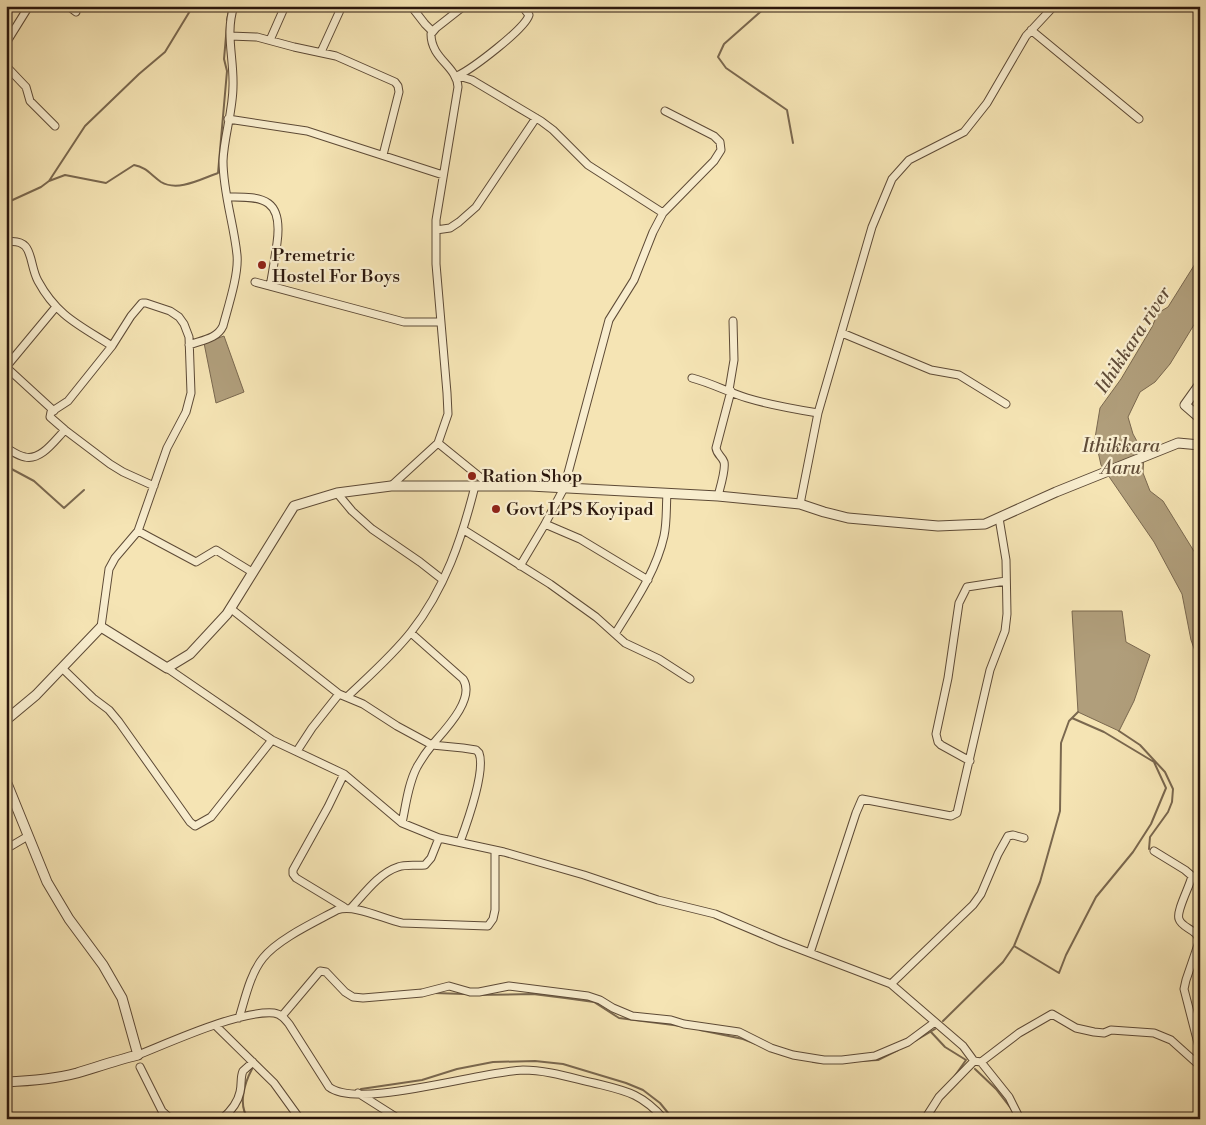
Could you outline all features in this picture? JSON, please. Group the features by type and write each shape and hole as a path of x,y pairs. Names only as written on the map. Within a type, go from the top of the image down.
{"street":[{"path":"6,43 29,6"},
{"path":"68,6 76,12"},
{"path":"190,344 216,335 223,326 237,267 223,164 233,86 230,36 234,6"},
{"path":"270,40 285,6"},
{"path":"321,52 342,6"},
{"path":"411,6 432,31"},
{"path":"391,486 438,443 448,414 436,264 436,230 458,87 456,78 434,50 431,39 432,31 464,6"},
{"path":"456,78 523,26 529,15 522,6"},
{"path":"800,504 818,413 872,227 892,179 909,160 964,132 986,102 1026,36 1054,6"},
{"path":"1031,30 1139,119"},
{"path":"230,36 257,37 336,56 397,84 399,92 383,156"},
{"path":"6,66 26,87 30,101 55,126"},
{"path":"456,78 462,77 472,80 536,118 553,130 588,165 663,213"},
{"path":"520,566 546,524 564,488 608,320 634,280 652,232 663,213 714,161 721,150 720,142 714,136 665,111"},
{"path":"436,230 450,228 460,222 476,207 536,118"},
{"path":"228,119 307,131 443,175"},
{"path":"227,196 252,197 269,204 275,211 279,227 270,286"},
{"path":"6,242 20,242 27,248 37,280 55,308 67,318 112,346"},
{"path":"255,282 404,322 440,322"},
{"path":"6,720 36,695 101,628 109,569 115,558 138,531 154,486 167,448 190,402 190,344 188,331 179,317 170,311 142,303 112,346 68,401 51,412 50,417 64,430 123,472 154,486"},
{"path":"54,411 6,367 55,308"},
{"path":"718,496 724,466 716,448 730,391 735,355 733,321"},
{"path":"842,333 931,370 959,375 1006,404"},
{"path":"692,378 711,383 746,397 818,413"},
{"path":"1200,384 1185,405 1200,418"},
{"path":"6,448 22,456 32,458 50,446 64,430"},
{"path":"438,443 491,486"},
{"path":"167,668 190,654 227,614 294,506 337,493 391,486 564,488 718,496 800,504 848,518 938,526 985,524 1056,492 1178,443 1200,445"},
{"path":"348,698 411,633 436,596 464,530 475,486"},
{"path":"337,493 352,511 372,529 443,580"},
{"path":"615,634 648,580 664,537 667,494"},
{"path":"810,953 856,812 862,799 954,816 958,809 990,670 1005,631 1006,560 1000,518"},
{"path":"546,524 580,539 648,580"},
{"path":"464,530 596,617 625,643 658,659 690,679"},
{"path":"138,531 196,562 216,550 252,572"},
{"path":"970,761 941,746 936,738 937,724 948,678 959,603 967,587 1006,581"},
{"path":"230,608 338,694 363,704 432,746 450,746 476,750 481,757 475,798 460,842"},
{"path":"101,628 167,668 272,740 344,774 402,823 439,838 495,850 584,875 658,900 715,914 891,984 978,1061 1009,1097 1020,1119"},
{"path":"402,823 411,782 417,767 453,722 465,694 465,682 411,633"},
{"path":"62,668 93,698 109,710 190,822 195,826 211,817 272,740"},
{"path":"297,751 338,694"},
{"path":"344,774 293,870 293,874 296,878 347,908 402,923 488,926 491,924 495,910 495,850"},
{"path":"6,781 46,882 69,919 103,965 122,998 138,1055"},
{"path":"891,984 977,900 1008,836 1013,835 1024,838"},
{"path":"6,849 28,836"},
{"path":"239,1018 254,972 262,958 274,947 337,910 347,908 381,877 392,870 403,866 425,865 439,838"},
{"path":"1154,852 1192,876 1178,915 1181,922 1196,933 1199,938 1184,989 1200,1051"},
{"path":"282,1016 318,972 322,971 328,974 345,992 353,997 363,998 422,993 448,986 470,992 509,986 588,996 632,1016 671,1020 684,1024 739,1032 771,1048 793,1055 824,1060 875,1056 908,1042 935,1022"},
{"path":"6,1082 77,1073 115,1060 138,1055 239,1018 275,1013 282,1016 289,1024 329,1087 339,1092 393,1093 497,1072 525,1070 564,1076 631,1092 648,1103 664,1119"},
{"path":"925,1119 939,1097 978,1061 1024,1029 1052,1014 1076,1028 1094,1032 1104,1033 1111,1030 1154,1033 1171,1040 1200,1066"},
{"path":"216,1026 274,1083 300,1119"},
{"path":"222,1119 236,1103 240,1093 242,1074 254,1062"},
{"path":"140,1067 162,1111 171,1119"},
{"path":"357,1093 400,1119"}],"water":[{"name":"Ithikkara Aaru","path":"1200,256 1200,315 1170,364 1155,382 1140,392 1128,417 1133,434 1144,454 1143,473 1150,491 1163,501 1200,561 1200,665 1191,640 1182,594 1154,542 1101,465 1095,438 1100,408 1121,379 1152,327 1158,313 1168,307"},
{"path":"224,336 244,392 216,403 204,343"},
{"path":"1072,611 1122,611 1126,642 1150,655 1134,701 1119,731 1078,712"}],"waterway":[{"path":"49,181 85,126 139,74 165,52 193,6"},
{"path":"227,20 230,6"},
{"path":"767,6 724,44 718,57 726,68 787,110 793,143"},
{"path":"6,203 65,175 106,183 134,165 145,169 161,182 175,186 190,184 218,173 227,71 224,59 227,25"},
{"path":"6,466 34,481 64,508 84,490"},
{"path":"943,1021 1003,962 1014,946 1040,882 1060,811 1061,743 1069,721 1078,712"},
{"path":"1014,946 1059,973 1066,955 1096,897 1133,852 1151,824 1166,788 1154,762 1104,732 1072,718"},
{"path":"1119,731 1140,745 1165,772 1173,789 1172,802 1168,812 1150,837 1149,849"},
{"path":"434,993 464,994"},
{"path":"476,995 533,994 594,1002 619,1018 681,1026"},
{"path":"915,1041 935,1029"},
{"path":"700,1030 743,1039 756,1044"},
{"path":"931,1032 945,1047 966,1060 954,1077"},
{"path":"858,1061 878,1060 898,1050"},
{"path":"361,1089 422,1080 457,1069 493,1062 535,1061 563,1064 643,1090 660,1103 673,1119"},
{"path":"813,1062 825,1063"},
{"path":"249,1119 243,1108 243,1094 252,1069"},
{"path":"975,1069 996,1089 1013,1111"}],"place":[{"name":"Premetric Hostel For Boys","path":"262,265"},
{"name":"Ration Shop","path":"472,476"},
{"name":"Govt LPS Koyipad","path":"496,509"}],"water label":[{"name":"Ithikkara river","path":"1133,340"}]}
